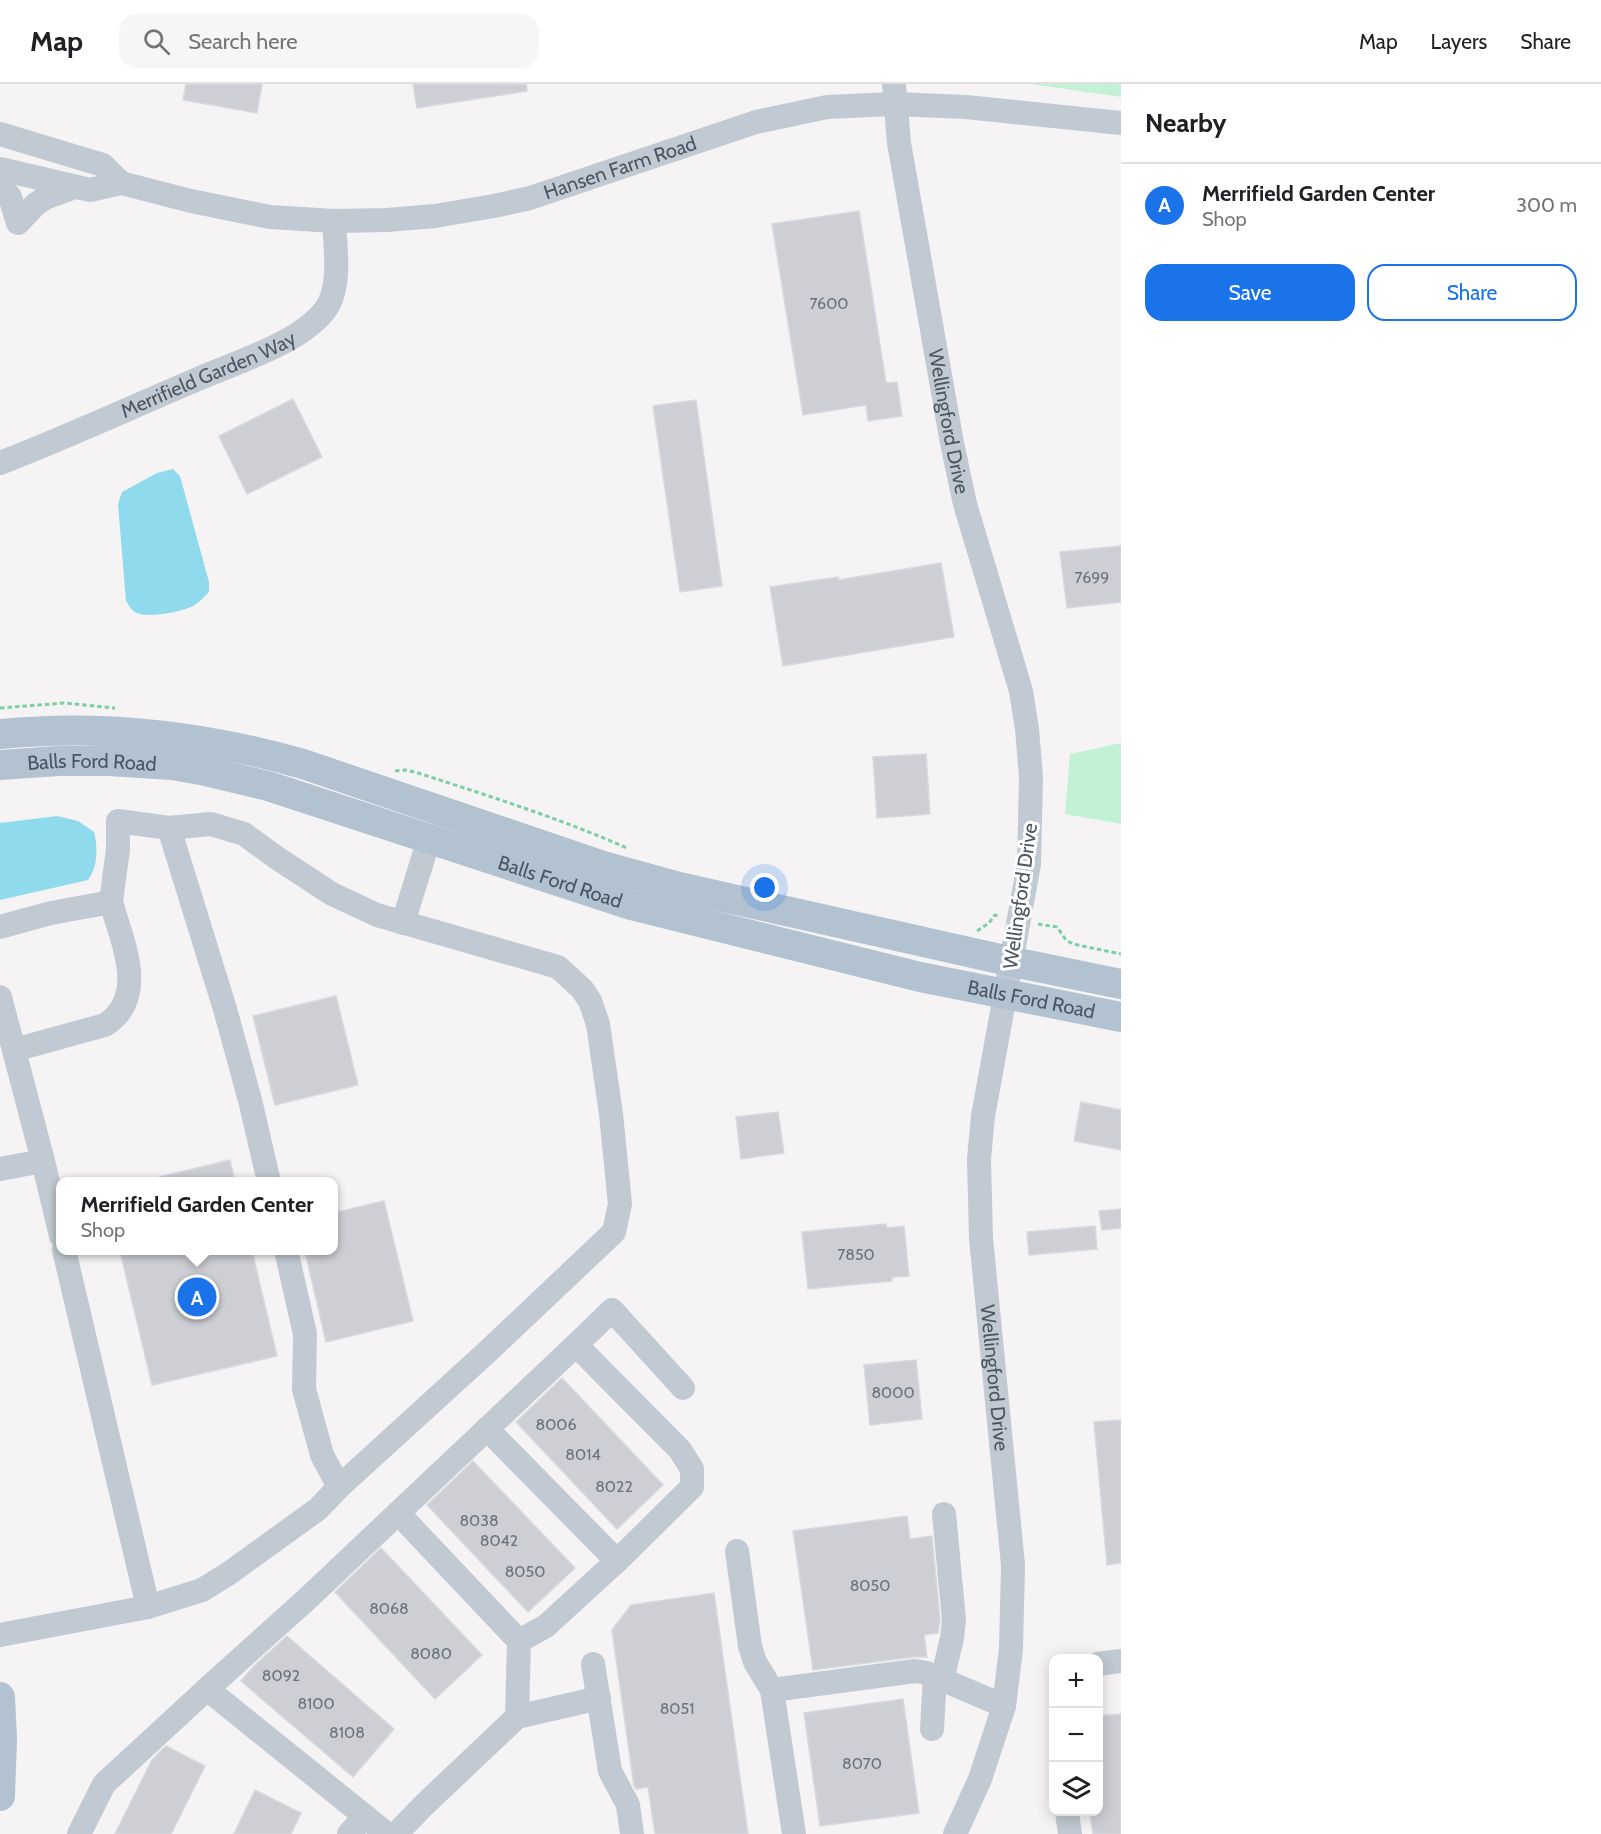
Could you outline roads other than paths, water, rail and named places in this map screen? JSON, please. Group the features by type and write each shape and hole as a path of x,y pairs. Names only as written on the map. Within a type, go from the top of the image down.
{"main road":[{"name":"Balls Ford Road","path":"0,734 49,730 129,733 204,741 254,751 303,764 603,866 679,888 1121,984"},
{"name":"Balls Ford Road","path":"0,765 58,761 108,761 163,764 201,770 268,786 632,905 885,968 1006,995 1121,1017"},
{"path":"429,839 449,828 491,828"},
{"path":"0,1697 2,1738 0,1796"}],"street":[{"name":"Hansen Farm Road","path":"0,169 90,190 121,183 270,217 387,220 435,216 530,198 756,122 894,94 966,108 1121,123"},
{"name":"Wellingford Drive","path":"894,94 901,155 952,443 965,504 1021,692 1031,777 1029,864 1013,962 983,1116 979,1159 981,1238 1013,1565 1011,1649 1004,1706 962,1832"},
{"name":"Hansen Farm Road","path":"0,134 103,165 121,183"},
{"path":"0,185 10,197 18,223 45,198 75,186"},
{"name":"Merrifield Garden Way","path":"0,463 271,349 303,329 325,310 334,294 334,220"},
{"path":"0,1635 148,1607 202,1590 228,1574 318,1509 605,1241 614,1232 620,1204 611,1114 598,1024 590,1001 582,989 558,967 377,915 332,894 244,834 212,824 169,828 118,821 111,902 130,981 125,1004 114,1019 105,1025 14,1050"},
{"path":"169,828 225,1009 269,1177"},
{"path":"403,923 429,839"},
{"path":"0,927 51,913 111,902"},
{"path":"0,997 56,1218"},
{"path":"0,1169 43,1161"},
{"path":"65,1255 148,1607"},
{"path":"287,1255 305,1334 304,1389 322,1455 339,1487"},
{"path":"79,1834 104,1784 307,1599 612,1310 683,1388"},
{"path":"519,1641 546,1626 693,1487 692,1469 680,1450 576,1344"},
{"path":"487,1429 617,1561"},
{"path":"398,1513 519,1641 517,1717"},
{"path":"932,1729 938,1678 952,1638 954,1620 944,1514"},
{"path":"737,1551 750,1646 755,1662 772,1690 794,1834"},
{"path":"1103,1663 1121,1661"},
{"path":"593,1664 610,1771 628,1805 632,1834"},
{"path":"772,1690 915,1671 938,1678 1004,1706"},
{"path":"207,1689 387,1834"},
{"path":"396,1834 517,1717 598,1698"},
{"path":"349,1834 365,1816"},
{"path":"1068,1816 1070,1834"}],"water":[{"path":"173,469 180,476 209,582 209,592 196,604 186,609 163,614 140,614 132,610 126,601 118,504 122,492 157,473"},
{"path":"57,816 78,821 94,832 96,857 94,869 88,880 0,900 0,823"}],"place":[{"name":"Merrifield Garden Center","path":"197,1297"}]}
